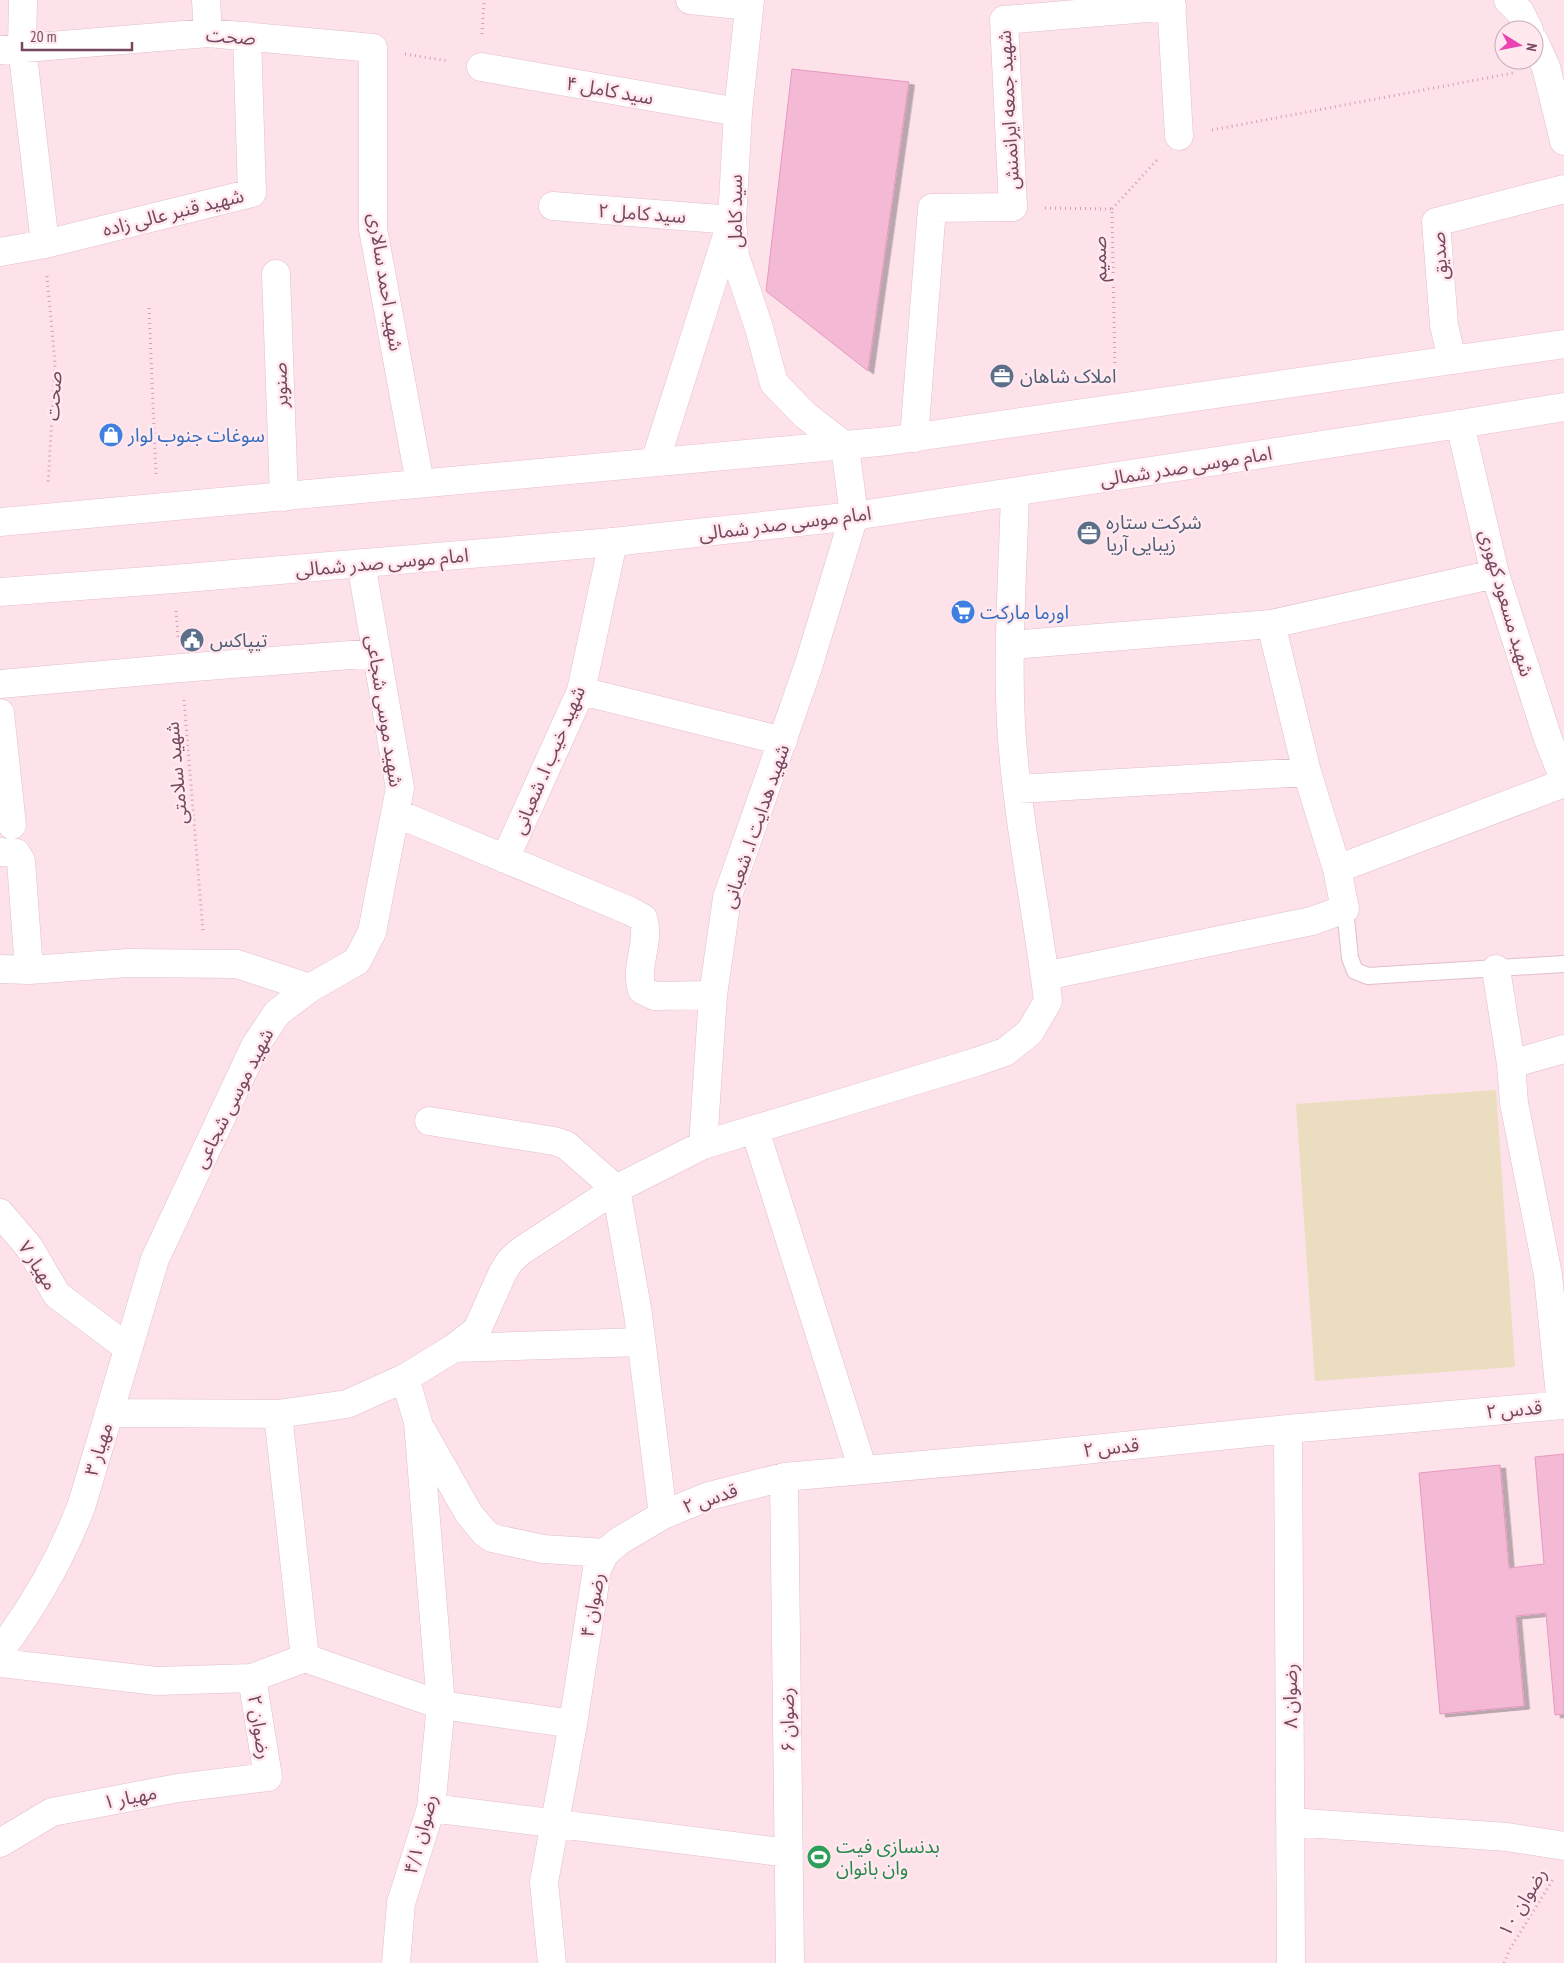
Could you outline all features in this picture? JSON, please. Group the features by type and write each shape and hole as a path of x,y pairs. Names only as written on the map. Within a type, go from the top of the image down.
{"street":[{"path":"23,0 11,49 45,244"},
{"path":"206,0 208,32"},
{"path":"690,0 749,3"},
{"path":"1508,0 1520,12 1524,20"},
{"name":"سید کامل","path":"749,3 738,112 732,220 735,256 759,328 774,383 805,415 845,446"},
{"path":"1172,3 1179,136"},
{"name":"شهید جمعه ایرانمنش","path":"914,438 932,208 1013,207 1004,20 1172,3"},
{"name":"صحت","path":"11,49 208,32 373,48"},
{"name":"شهید قنبر عالی زاده","path":"0,252 45,244 252,193 247,36"},
{"name":"شهید احمد سالاری","path":"373,48 374,230 420,484"},
{"path":"1544,63 1564,141"},
{"name":"سید کامل ۴","path":"481,67 738,112"},
{"name":"صدیق","path":"1452,360 1444,325 1436,222 1564,188"},
{"name":"سید کامل ۲","path":"553,206 732,220"},
{"path":"656,462 732,220"},
{"name":"صنوبر","path":"276,274 284,496"},
{"path":"0,522 845,446 914,438 1564,344"},
{"name":"امام موسی صدر شمالی","path":"0,592 174,580 613,542 854,516 1460,424 1564,406"},
{"name":"شهید مسعود کهوری","path":"1460,424 1496,574 1548,739 1564,781"},
{"path":"845,446 854,516"},
{"path":"109,1413 278,1414 346,1404 405,1378 454,1348 477,1330 510,1261 521,1251 616,1189 703,1145 1005,1052 1030,1032 1048,1001 1018,789 1011,723 1011,645 1016,492"},
{"name":"شهید هدایت ا.. شعبانی","path":"703,1145 713,995 727,898 808,667 854,516"},
{"name":"شهید خیب ا.. شعبانی","path":"505,859 581,691 613,542"},
{"name":"شهید موسی شجاعی","path":"166,1232 256,1046 278,1013 310,988 357,961 372,932 400,788 361,563"},
{"path":"1011,645 1271,624 1496,574"},
{"path":"1045,976 1312,921 1345,910 1337,869 1307,772 1271,624"},
{"path":"0,684 377,653"},
{"path":"581,691 783,741"},
{"path":"0,713 12,825"},
{"path":"1018,789 1307,772"},
{"path":"1337,869 1564,781"},
{"path":"396,813 643,918 646,929 639,979 642,990 655,996 713,995"},
{"path":"0,852 16,853 21,861 29,970"},
{"path":"0,969 29,970 128,963 237,964 310,988"},
{"path":"1496,969 1511,1064 1514,1102 1556,1274 1563,1405"},
{"path":"1511,1064 1564,1050"},
{"path":"429,1121 554,1141 566,1145 616,1189 642,1342 663,1515"},
{"path":"755,1130 863,1470"},
{"name":"مهیار ۷","path":"0,1213 29,1247 58,1295 128,1348"},
{"name":"مهیار ۳","path":"0,1651 39,1594 82,1504 155,1258 166,1232"},
{"path":"454,1348 642,1342"},
{"path":"405,1378 418,1422 469,1514 484,1532 492,1538 543,1550 605,1553"},
{"name":"قدس ۲","path":"663,1515 709,1496 784,1477 1036,1455 1288,1428 1563,1405"},
{"path":"278,1414 305,1658"},
{"name":"رضوان ۴/۱","path":"396,1963 402,1903 431,1808 441,1705 418,1422"},
{"name":"رضوان ۸","path":"1288,1428 1291,1963"},
{"name":"رضوان ۶","path":"784,1477 790,1963"},
{"name":"رضوان ۴","path":"552,1963 544,1882 573,1724 597,1569 605,1553 619,1541 663,1515"},
{"path":"0,1663 157,1681 252,1678 305,1658 441,1705 573,1724"},
{"name":"رضوان ۲","path":"252,1678 268,1777"},
{"name":"مهیار ۱","path":"0,1843 52,1812 178,1788 268,1777"},
{"path":"431,1808 788,1853"},
{"path":"1290,1822 1507,1837 1561,1858"}],"lane":[{"path":"1345,910 1350,958 1355,972 1368,976 1564,964"}],"path":[{"path":"373,48 481,67"},
{"path":"1112,209 1179,136 1546,67"},
{"name":"صمیم","path":"1013,207 1112,209 1116,408"},
{"name":"صحت","path":"45,244 55,363 47,518"},
{"path":"149,308 158,508"},
{"name":"شهید سلامتی","path":"174,580 206,964"},
{"name":"رضوان ۱۰","path":"1504,1963 1510,1949 1552,1884 1561,1858"}],"shaded area":[{"path":"1496,1090 1515,1367 1315,1381 1296,1104"}],"building":[{"path":"792,69 909,82 868,371 766,291"},
{"path":"1564,1454 1564,1714 1555,1715 1546,1613 1516,1616 1524,1706 1440,1714 1419,1473 1500,1465 1509,1568 1544,1564 1535,1457"}],"place":[{"name":"املاک شاهان","path":"1002,376"},
{"name":"سوغات جنوب لوار","path":"111,435"},
{"name":"شرکت ستاره زیبایی آریا","path":"1089,533"},
{"name":"اورما مارکت","path":"963,612"},
{"name":"تیپاکس","path":"192,640"},
{"name":"بدنسازی فیت وان بانوان","path":"819,1857"}]}
